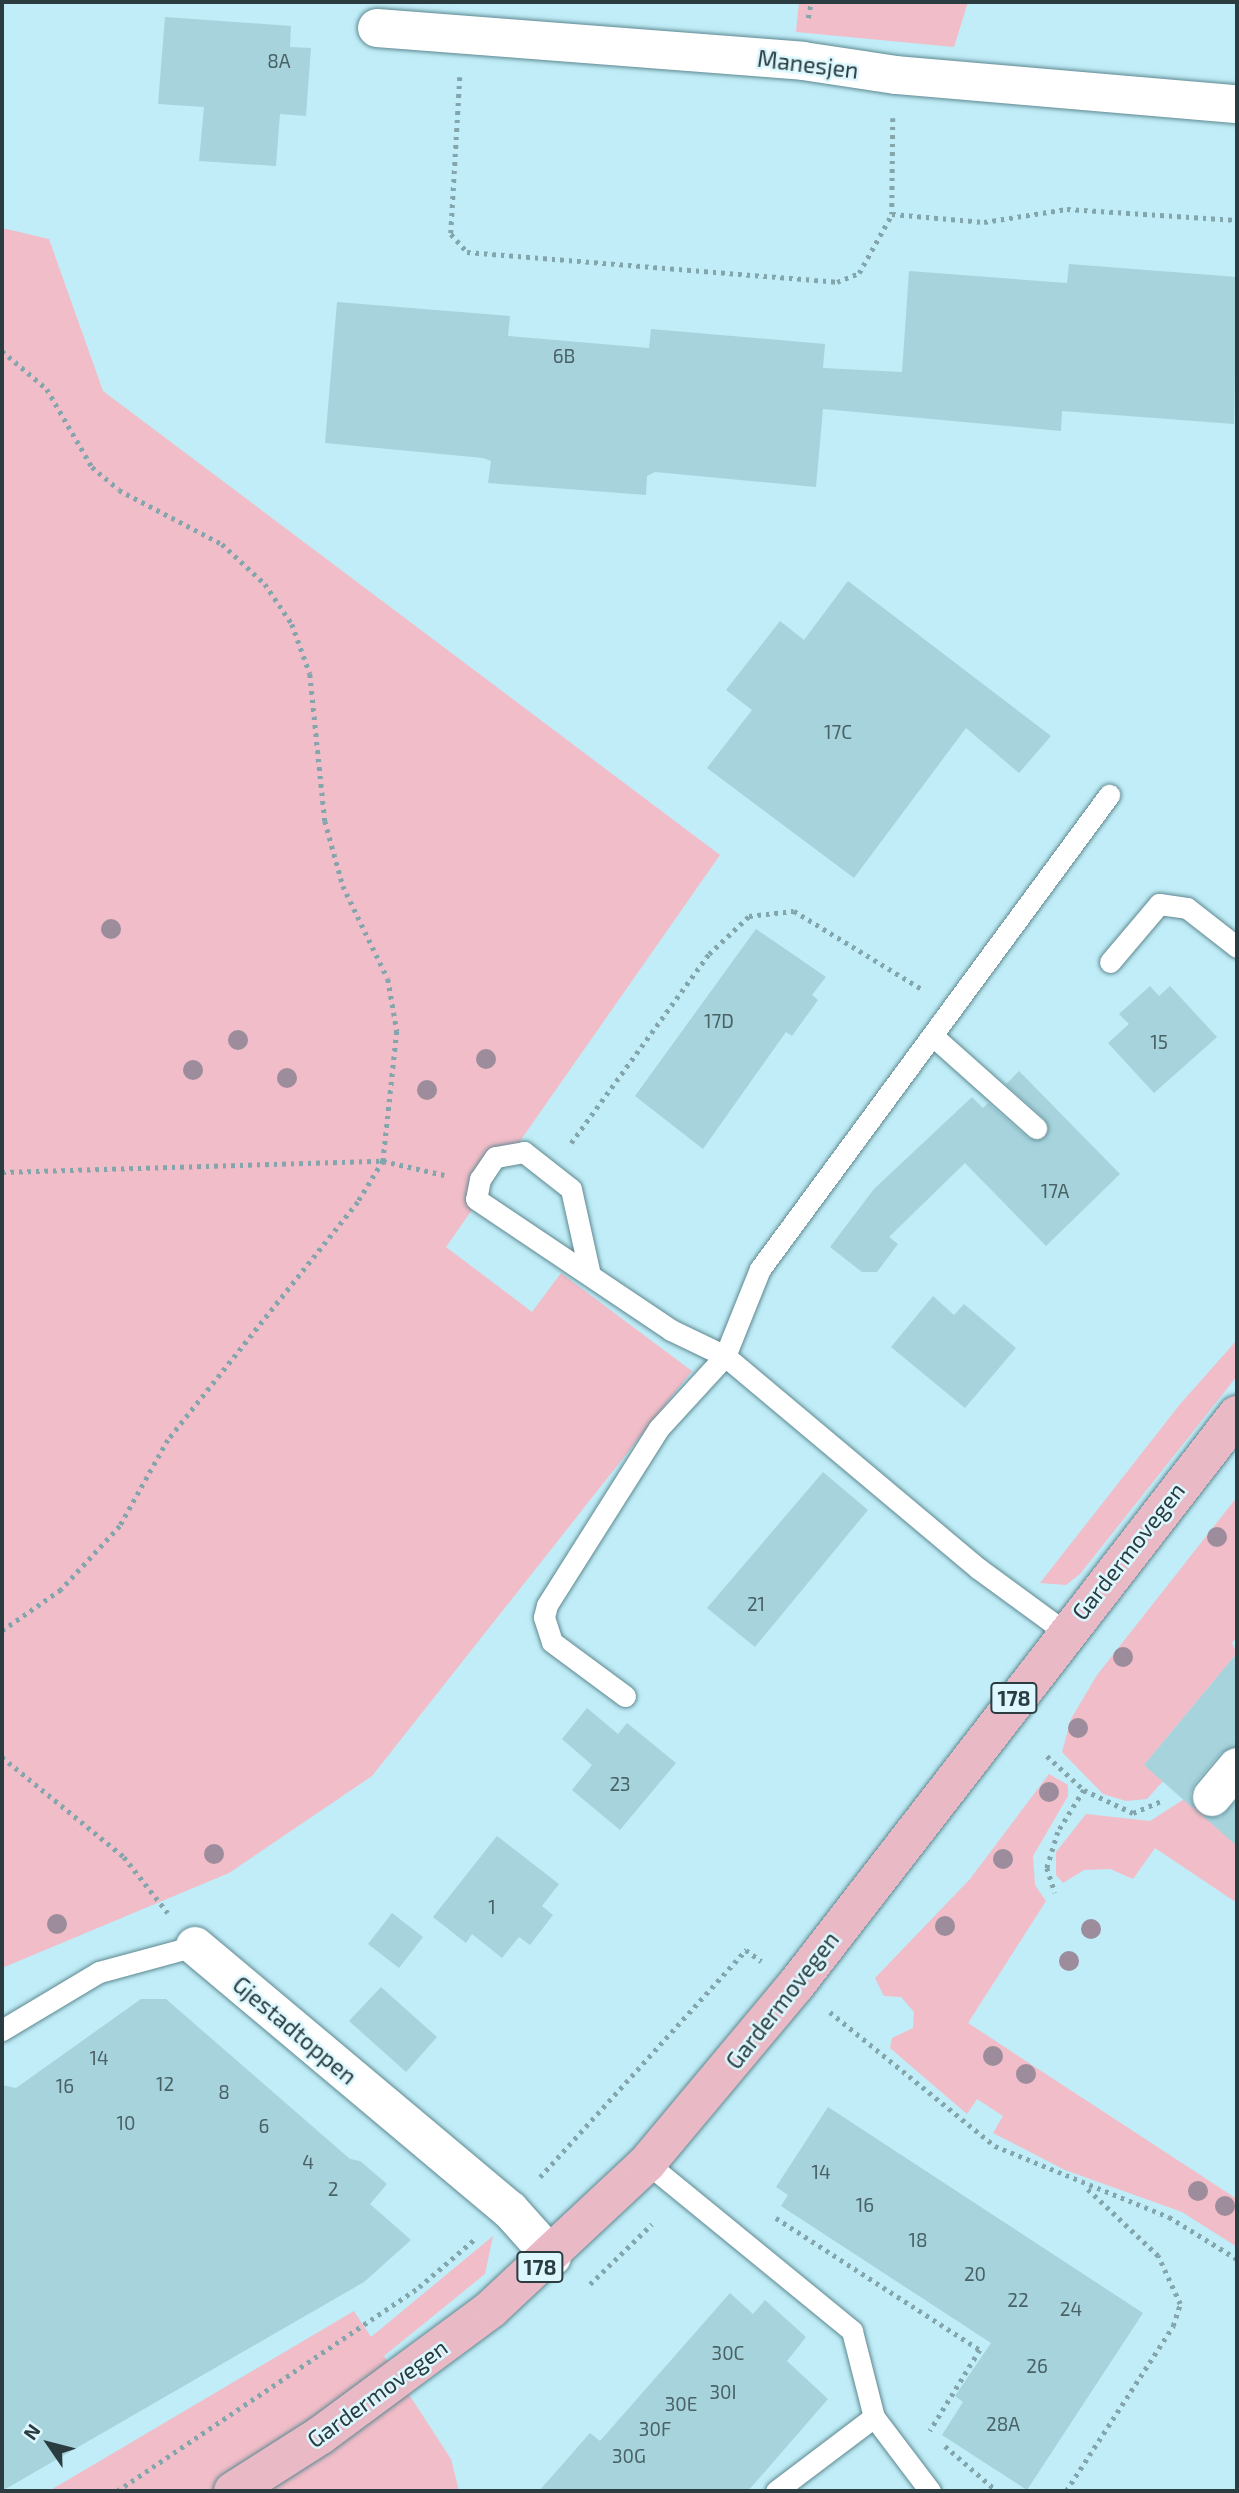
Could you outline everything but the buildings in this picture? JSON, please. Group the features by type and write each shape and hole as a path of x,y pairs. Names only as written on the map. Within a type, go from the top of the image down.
{"main road":[{"name":"Gardermovegen","path":"233,2491 415,2368 552,2257 648,2163 796,1985 1065,1632 1237,1415"}],"street":[{"name":"Manesjen","path":"377,28 803,61 896,75 1237,104"},
{"path":"1212,1797 1237,1767"},
{"name":"Gjestadtoppen","path":"195,1946 510,2210 552,2257"}],"lane":[{"path":"625,1696 552,1642 544,1617 547,1605 659,1428 725,1356 760,1269 1109,795"},
{"path":"1110,962 1158,904 1186,908 1237,947"},
{"path":"933,1037 1036,1128"},
{"path":"590,1275 579,1210 571,1189 552,1170 524,1152 509,1150 485,1168 476,1199 671,1331 725,1356 979,1569 1065,1632"},
{"path":"2,2030 99,1972 195,1946"},
{"path":"648,2163 852,2331 874,2417 930,2491"},
{"path":"776,2491 874,2417"}],"path":[{"path":"462,34 451,234 467,252 837,282 859,273 892,214 896,75"},
{"path":"892,214 984,222 1066,209 1237,220"},
{"path":"2,351 47,389 92,467 119,490 222,544 264,584 292,624 310,674 325,821 343,886 388,979 397,1031 383,1161 334,1239 255,1327 168,1440 120,1526 61,1590 2,1631"},
{"path":"552,1170 709,954 749,916 794,911 821,924 953,1009"},
{"path":"2,1172 383,1161 439,1172 476,1199"},
{"path":"1047,1756 1084,1790 1133,1813 1161,1801"},
{"path":"2,1758 124,1857 195,1946"},
{"path":"1055,1893 1047,1868 1058,1832 1084,1790"},
{"path":"117,2491 419,2287 510,2210 746,1950"},
{"path":"833,2015 995,2146 1081,2184 1169,2217 1237,2259"},
{"path":"1066,2491 1172,2326 1180,2304 1158,2256 1081,2184"}],"shaded area":[{"path":"799,2 968,2 954,47 796,32"},
{"path":"2,228 49,239 103,391 720,855 446,1247 532,1312 561,1273 692,1371 372,1776 229,1873 2,1968"},
{"path":"1237,1340 1237,1376 1080,1574 1066,1585 1040,1583 1181,1403"},
{"path":"1237,1497 1237,1637 1232,1643 1237,1653 1144,1765 1164,1780 1147,1799 1126,1801 1103,1794 1062,1752 1071,1719 1097,1675"},
{"path":"1049,1774 1068,1785 1068,1796 1033,1856 1035,1885 1046,1901 968,2023 1237,2199 1237,2247 1182,2212 1065,2170 993,2133 1003,2116 977,2099 967,2114 890,2048 892,2038 913,2028 914,2012 901,1997 884,1996 875,1978 970,1879"},
{"path":"1186,1798 1237,1843 1237,1903 1155,1848 1133,1879 1110,1869 1084,1870 1063,1883 1056,1875 1056,1852 1086,1814 1150,1821"},
{"path":"493,2236 485,2274 384,2356 451,2459 459,2491 49,2491 354,2311 371,2337"}]}
